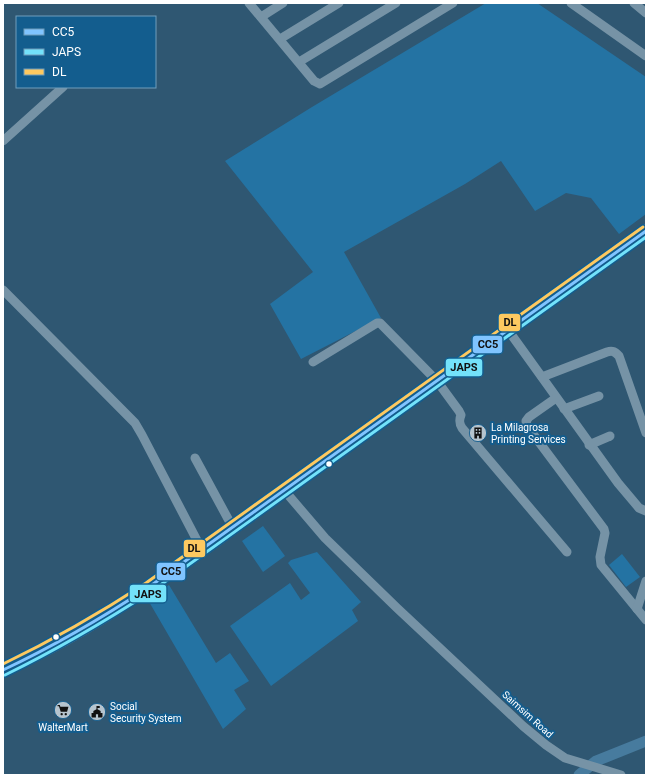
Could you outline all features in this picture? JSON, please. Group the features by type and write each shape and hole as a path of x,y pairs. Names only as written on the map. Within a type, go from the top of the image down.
{"highway":[{"path":"3,670 25,660 125,604 646,231"}],"street":[{"path":"249,3 317,83 324,82 450,4"},
{"path":"261,17 283,3"},
{"path":"280,39 339,3"},
{"path":"299,62 396,3"},
{"path":"572,3 646,56"},
{"path":"634,3 646,13"},
{"path":"3,141 62,88"},
{"path":"3,290 134,423 142,435 202,550"},
{"path":"314,362 377,323 380,323 437,381 459,411 461,415 459,418 460,424 567,552"},
{"path":"508,330 618,483 639,508 646,510"},
{"path":"542,377 607,352 615,352 619,356 646,433"},
{"path":"564,409 599,396"},
{"path":"556,398 529,417 526,421 527,426 604,530 605,533 600,557 601,565 646,620"},
{"path":"590,445 610,436"},
{"path":"195,458 233,528"},
{"name":"Saimsim Road","path":"284,490 325,538 458,666 523,726 564,758 621,775"},
{"path":"637,609 646,581"}],"shaded area":[{"path":"486,3 537,3 646,77 646,214 619,234 591,198 566,193 535,211 501,161 465,184 344,252 381,318 301,359 270,304 313,272 225,161"},
{"path":"263,526 285,556 263,572 242,541"},
{"path":"317,552 361,602 352,610 358,621 271,686 230,626 290,583 301,600 310,593 288,563 291,560"},
{"path":"622,554 640,577 626,587 609,565"},
{"path":"169,585 216,663 230,653 249,681 234,690 246,709 223,729 148,600"}],"waterway":[{"path":"579,775 596,761 646,741"}],"transit line":[{"name":"DL","path":"3,664 76,626 146,583 643,227"},
{"name":"CC5","path":"3,670 78,631 149,587 646,231"},
{"name":"JAPS","path":"5,675 80,635 152,591 646,237"}],"place":[{"name":"La Milagrosa Printing Services","path":"478,433"},
{"name":"WalterMart","path":"63,710"},
{"name":"Social Security System","path":"97,712"}]}
